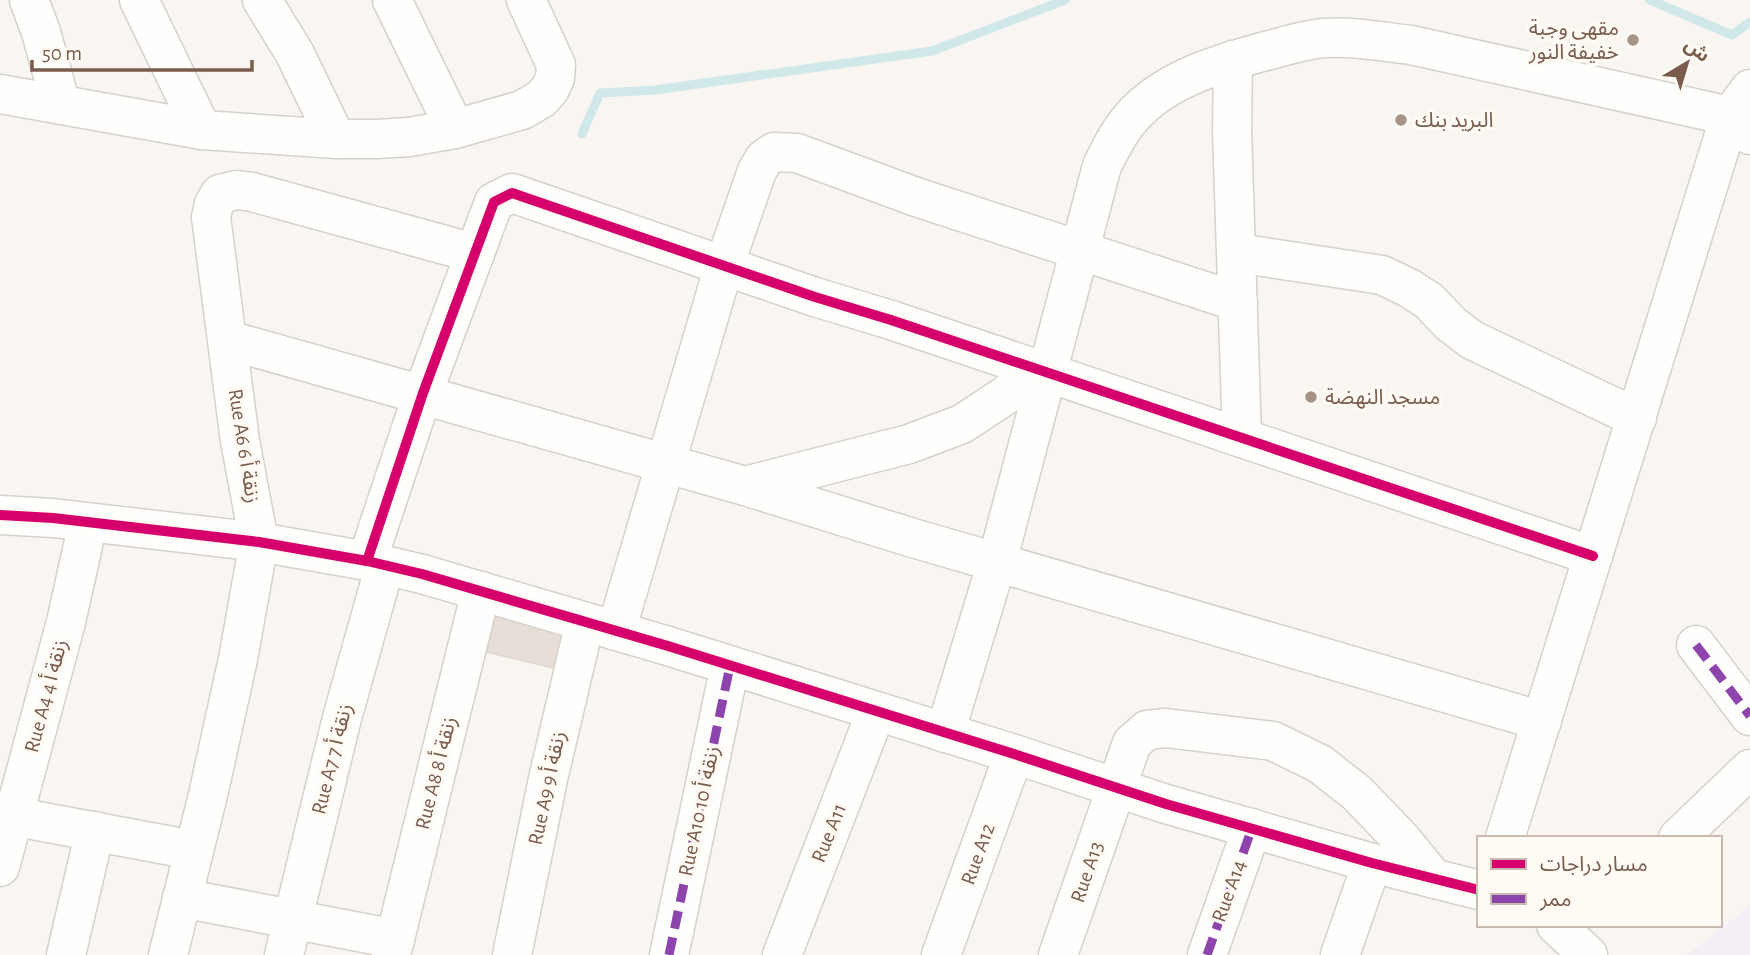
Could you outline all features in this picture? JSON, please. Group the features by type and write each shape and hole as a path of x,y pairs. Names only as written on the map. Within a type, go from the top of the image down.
{"street":[{"path":"29,0 41,32 61,105"},
{"path":"138,0 202,130"},
{"path":"262,0 295,54 336,139"},
{"path":"392,0 456,129"},
{"path":"0,94 202,130 336,139 409,137 456,129 522,110 541,99 555,78 556,65 526,0"},
{"path":"945,733 997,562 1038,371 1081,249 1102,166 1130,118 1177,82 1202,69 1325,38 1411,45 1743,113 1637,418 1506,836"},
{"path":"1233,60 1232,131 1242,438"},
{"name":"Rue A9 زنقة أ 9","path":"512,955 548,779 600,627 665,463 724,266 757,171 764,159 774,152 797,153 916,197 1238,302"},
{"name":"Rue A6 زنقة أ 6","path":"168,955 238,659 259,542 240,441 211,217 214,204 220,194 237,190 285,199 474,253"},
{"name":"Rue A7 زنقة أ 7","path":"288,937 354,671 376,563 424,393 494,202 504,195 512,193 1592,556"},
{"path":"1237,253 1382,275 1409,288 1429,302 1472,340 1637,418"},
{"path":"228,340 424,393 538,429 745,486 1181,618 1542,721"},
{"path":"745,486 909,444 962,424 1038,371"},
{"path":"0,515 259,542 376,563 481,591 730,666 1116,788 1372,863 1477,890"},
{"name":"Rue A4 زنقة أ 4","path":"0,867 7,815 66,622 88,523"},
{"name":"Rue A8 زنقة أ 8","path":"393,947 481,591"},
{"path":"1696,645 1750,716"},
{"name":"Rue A10 زنقة أ 10","path":"668,955 730,666"},
{"name":"Rue A11","path":"782,955 876,712"},
{"name":"Rue A13","path":"1058,955 1132,743 1147,730 1166,728 1273,741 1320,764 1357,793 1403,841 1433,879"},
{"name":"Rue A12","path":"941,955 1014,754"},
{"path":"1680,836 1750,769"},
{"path":"7,815 194,850"},
{"name":"Rue A14","path":"1207,955 1252,828"},
{"path":"66,955 95,831"},
{"path":"1340,955 1372,863"},
{"path":"182,898 288,937 393,947"}],"shaded area":[{"path":"1750,906 1750,955 1687,955"}],"building":[{"path":"492,615 575,636 567,671 483,651"}],"waterway":[{"path":"582,134 600,93 655,90 932,51 1065,0"},
{"path":"1650,0 1732,35 1750,22"}],"marked path":[{"path":"1696,645 1750,716"},
{"path":"669,955 730,666"},
{"path":"1207,955 1252,828"}],"cycle path":[{"path":"367,561 423,393 494,202 512,193 815,297 891,320 1593,556"},
{"path":"0,515 53,518 259,542 367,561 422,574 668,646 1166,804 1372,863 1477,889"}],"place":[{"name":"مقهى وجبة خفيفة النور","path":"1633,40"},
{"name":"البريد بنك","path":"1401,120"},
{"name":"مسجد النهضة","path":"1311,397"}]}
